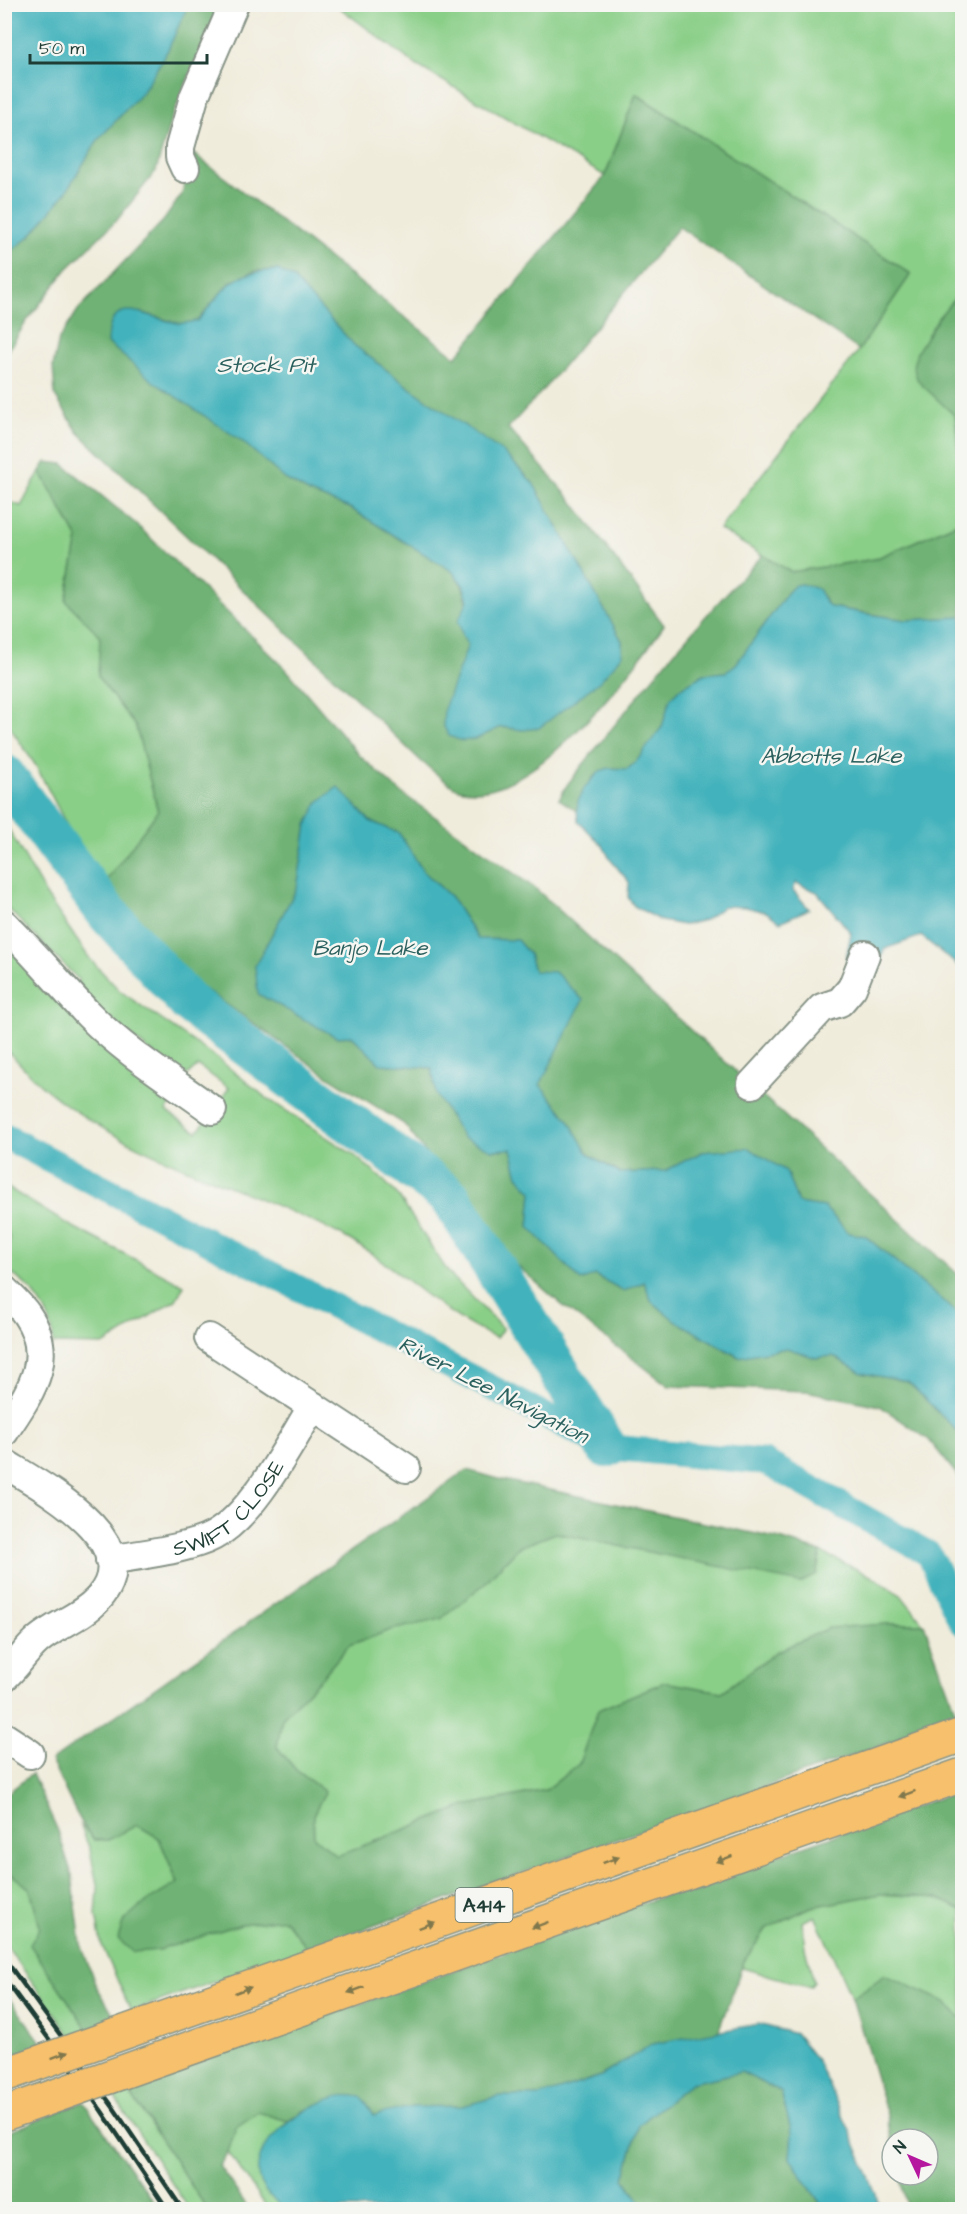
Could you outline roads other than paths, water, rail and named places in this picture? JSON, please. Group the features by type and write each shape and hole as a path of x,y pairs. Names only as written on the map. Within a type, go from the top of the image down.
{"highway":[{"name":"A414","path":"4,2075 963,1735"},
{"name":"A414","path":"4,2114 963,1775"}],"street":[{"path":"185,168 180,157 180,147 194,97 234,4"},
{"path":"4,924 33,952 89,1015 125,1047 212,1110"},
{"path":"752,1084 822,1008 840,1002 852,988 865,955"},
{"path":"4,1290 27,1315 35,1330 40,1356 37,1376 32,1387 4,1432"},
{"path":"209,1338 406,1468"},
{"name":"SWIFT CLOSE","path":"110,1560 195,1543 225,1528 248,1507 313,1406"},
{"path":"4,1463 83,1516 104,1542 110,1560 109,1582 99,1598 84,1612 38,1640 4,1677"},
{"path":"4,1737 30,1754"}],"water":[{"path":"5,4 188,5 168,50 144,90 97,141 64,195 31,235 5,256"},
{"name":"Stock Pit","path":"278,270 293,278 354,345 410,388 504,453 533,483 622,641 622,656 600,681 539,728 523,730 501,727 476,739 462,741 449,736 443,725 444,709 468,645 458,621 468,600 463,585 452,571 350,508 312,494 285,479 242,441 154,382 108,343 110,326 115,317 123,312 143,313 178,323 197,321 223,291 238,278 261,271"},
{"name":"Abbotts Lake","path":"801,584 818,589 831,607 906,620 962,617 962,969 921,936 884,949 878,972 846,959 851,933 817,892 796,883 793,890 809,909 780,922 766,912 745,907 724,906 705,920 684,925 661,921 634,906 628,897 629,882 610,859 603,846 578,821 578,801 585,787 600,771 609,768 627,769 635,763 662,727 670,699 679,689 704,674 726,672 736,664 788,592 795,585"},
{"name":"Banjo Lake","path":"338,787 370,821 399,833 423,871 451,897 478,939 517,940 529,954 534,971 555,972 583,1000 540,1085 568,1119 588,1154 619,1173 665,1171 702,1152 749,1148 786,1171 798,1203 824,1207 849,1233 865,1236 962,1317 962,1436 908,1382 862,1373 833,1356 816,1358 787,1348 739,1357 676,1321 652,1302 644,1282 624,1291 595,1275 581,1281 529,1227 532,1192 518,1176 511,1149 492,1150 463,1138 436,1094 432,1068 380,1064 352,1036 336,1037 258,994 255,966 297,888 307,825 318,802"},
{"path":"758,2024 796,2034 817,2061 851,2133 876,2194 879,2209 824,2209 790,2158 792,2133 781,2092 741,2072 691,2083 639,2125 624,2179 646,2209 287,2209 267,2193 259,2179 258,2165 263,2151 272,2138 297,2116 326,2100 339,2096 362,2097 374,2115 413,2107 463,2106 499,2096 541,2096 601,2076 652,2044"}],"waterway":[{"path":"4,775 107,913 189,1003 450,1197 606,1447"},
{"name":"River Lee Navigation","path":"4,1136 606,1447 765,1462 929,1554 962,1623"}],"railway":[{"path":"4,1958 113,2107 183,2210"},
{"path":"4,1978 101,2110 168,2210"}]}
